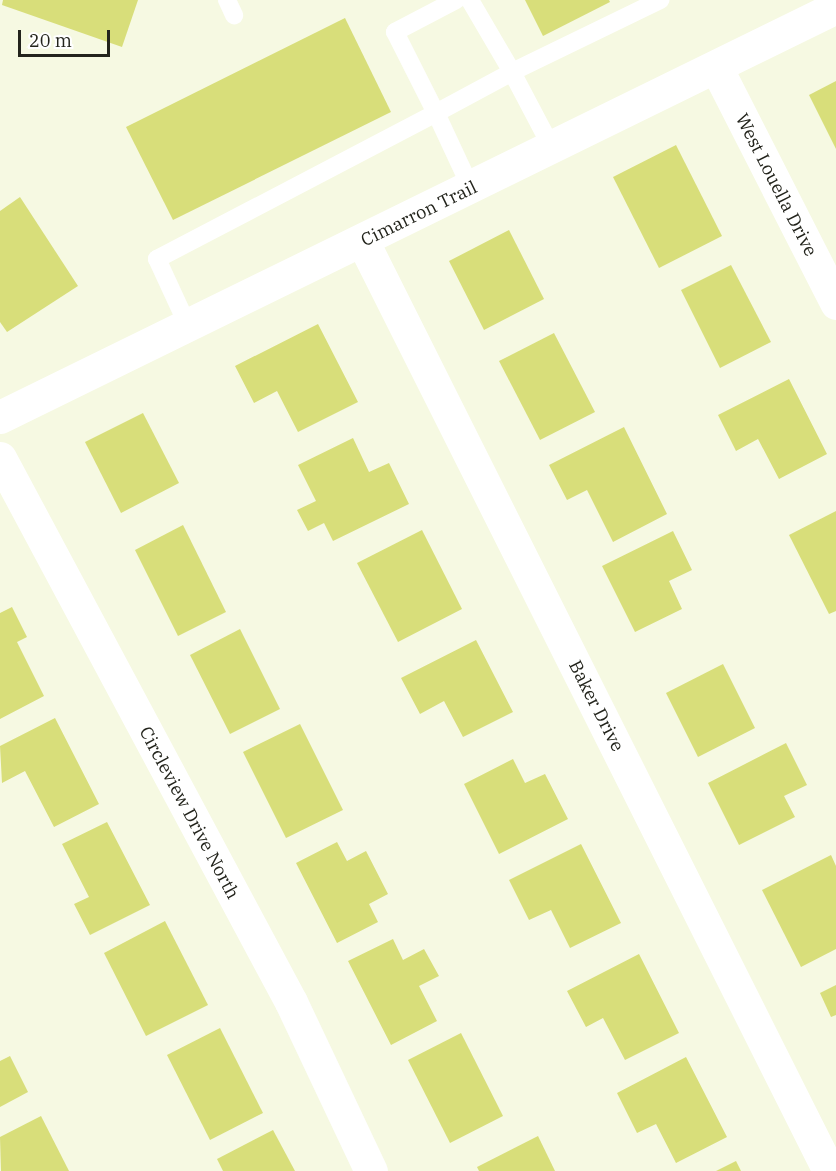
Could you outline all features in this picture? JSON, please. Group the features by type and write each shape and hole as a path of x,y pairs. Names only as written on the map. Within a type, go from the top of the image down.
{"street":[{"name":"Cimarron Trail","path":"0,417 363,242 836,7"},
{"name":"West Louella Drive","path":"716,67 836,303"},
{"name":"Baker Drive","path":"363,242 829,1171"},
{"name":"Circleview Drive North","path":"0,458 291,1002 371,1171"}],"lane":[{"path":"456,0 395,32 471,188"},
{"path":"470,0 512,72 552,148"},
{"path":"188,326 156,259 512,72 660,0"}],"building":[{"path":"3,0 138,0 122,47 2,5"},
{"path":"525,0 609,0 610,2 543,36"},
{"path":"345,18 391,112 173,220 126,127"},
{"path":"836,81 836,149 809,95"},
{"path":"676,145 722,236 659,268 613,177"},
{"path":"20,197 78,286 7,332 0,322 0,211"},
{"path":"509,230 544,299 484,330 449,261"},
{"path":"731,265 771,342 720,368 681,290"},
{"path":"318,324 358,402 298,432 277,391 254,403 235,366"},
{"path":"554,333 595,412 540,440 499,361"},
{"path":"789,379 827,454 779,479 758,439 736,451 718,415"},
{"path":"143,413 179,483 121,513 85,442"},
{"path":"624,427 667,514 613,542 587,490 567,500 549,465"},
{"path":"353,438 369,472 389,463 409,504 333,541 324,523 308,531 297,510 316,501 298,465"},
{"path":"836,511 836,611 829,614 789,535"},
{"path":"183,525 226,612 178,636 135,550"},
{"path":"422,530 462,609 398,642 357,563"},
{"path":"673,531 692,570 669,581 682,609 635,632 602,566"},
{"path":"12,607 27,637 17,642 44,696 0,719 0,613"},
{"path":"240,629 280,709 230,734 190,655"},
{"path":"476,640 513,712 463,737 444,701 420,714 401,678"},
{"path":"723,664 755,728 698,757 666,693"},
{"path":"55,718 99,804 54,827 25,771 2,783 0,746"},
{"path":"300,724 343,810 286,838 243,752"},
{"path":"786,743 807,785 784,796 795,817 739,845 708,783"},
{"path":"513,759 525,783 545,774 568,819 499,854 464,784"},
{"path":"107,822 150,905 90,935 74,904 89,897 62,844"},
{"path":"337,842 347,861 366,851 388,894 369,904 378,922 337,943 296,863"},
{"path":"581,844 621,923 570,948 551,910 529,920 509,880"},
{"path":"831,855 836,866 836,949 801,967 762,890"},
{"path":"165,921 208,1005 146,1036 104,953"},
{"path":"393,939 403,960 424,949 439,976 419,986 437,1021 391,1045 348,961"},
{"path":"639,954 679,1033 625,1060 603,1018 586,1027 567,991"},
{"path":"836,985 836,1015 831,1017 820,993"},
{"path":"220,1028 263,1113 210,1140 167,1055"},
{"path":"461,1033 503,1116 450,1143 408,1060"},
{"path":"10,1056 28,1092 0,1107 0,1061"},
{"path":"686,1057 727,1137 676,1163 656,1124 637,1133 617,1093"},
{"path":"41,1116 69,1171 1,1171 0,1137"},
{"path":"273,1130 295,1171 223,1171 217,1159"},
{"path":"538,1136 555,1171 479,1171 477,1167"},
{"path":"736,1161 741,1171 716,1171"}]}
